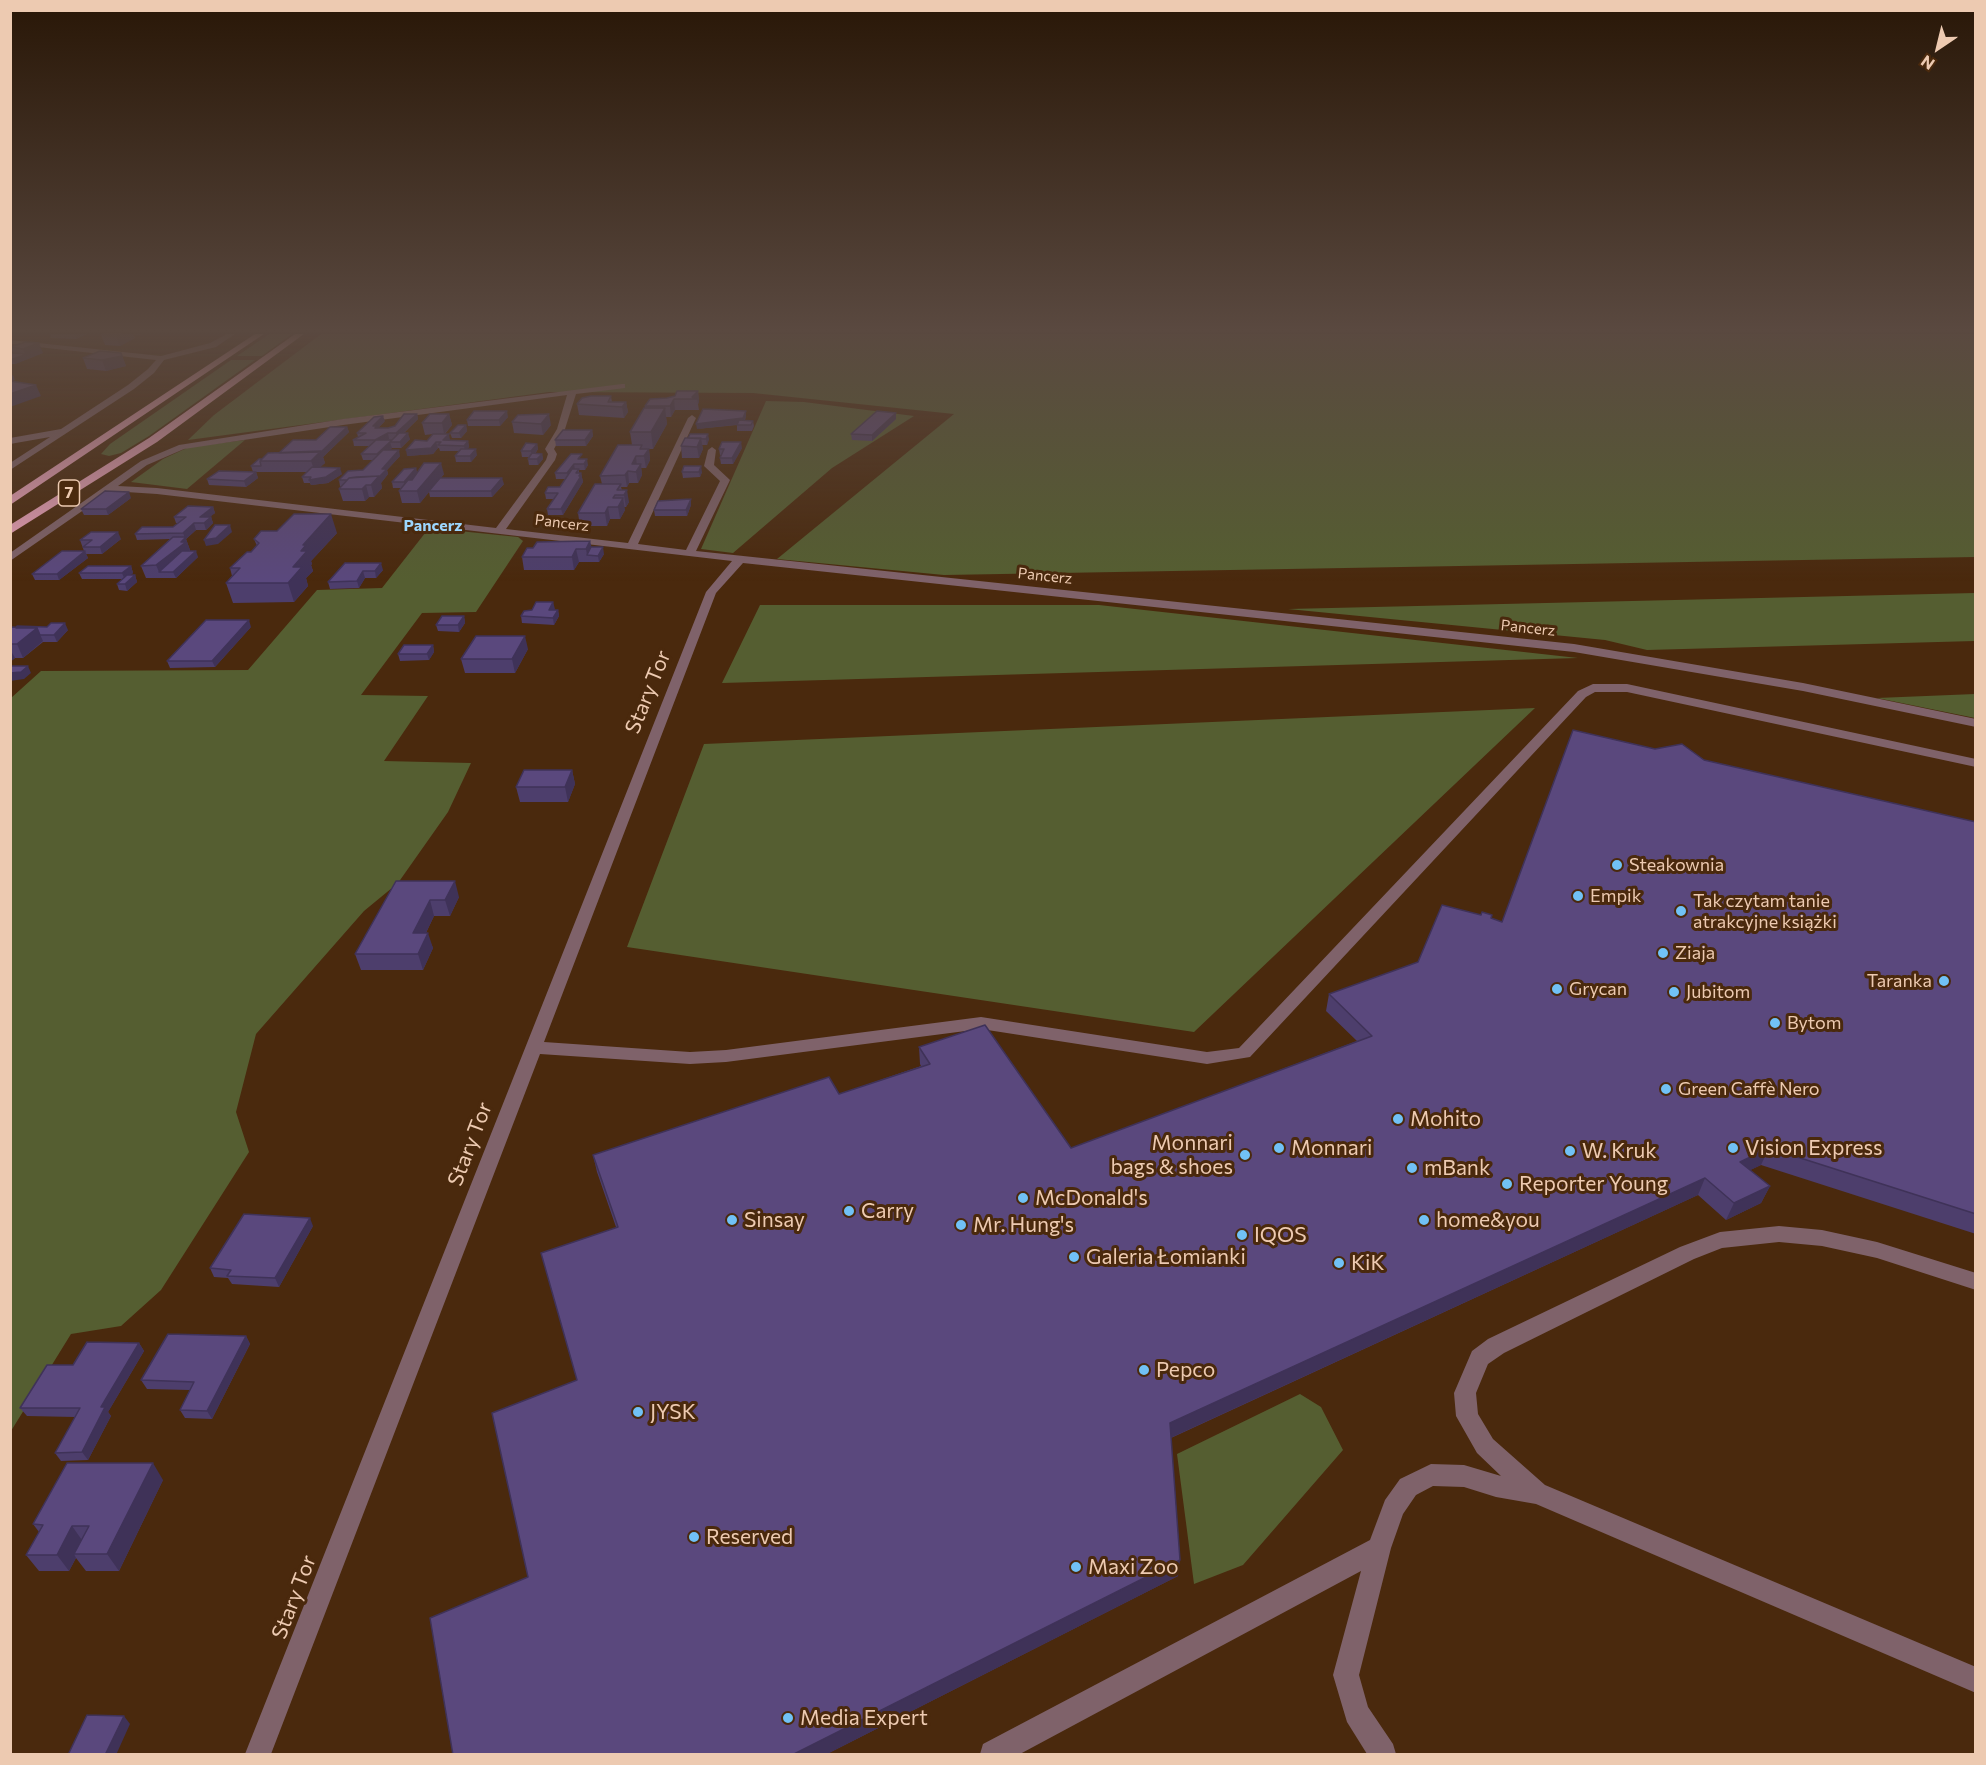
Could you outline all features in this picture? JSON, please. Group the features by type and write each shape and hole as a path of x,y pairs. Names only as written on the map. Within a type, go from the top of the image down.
{"highway":[{"name":"7","path":"10,502 139,416"},
{"name":"7","path":"10,531 128,456 184,416"}],"street":[{"path":"10,467 87,416"},
{"path":"10,558 107,488 155,457 191,444 382,416"},
{"path":"500,530 550,460 553,454 549,449 561,429 565,416"},
{"path":"632,546 692,418"},
{"path":"10,441 64,432"},
{"path":"690,553 725,480 709,466 712,450"},
{"name":"Pancerz","path":"107,488 157,491 740,559 1574,648 1803,687 1976,723"},
{"name":"Stary Tor","path":"258,1755 711,592 740,559"},
{"path":"532,1047 690,1058 726,1056 981,1023 1207,1059 1244,1053 1581,694 1593,688 1627,688 1976,763"},
{"path":"1537,1493 1485,1446 1467,1416 1465,1393 1469,1377 1480,1358 1496,1346 1687,1253 1719,1240 1779,1234 1822,1238 1877,1250 1976,1282"},
{"path":"1383,1755 1356,1713 1346,1675 1379,1548 1393,1508 1408,1487 1431,1475 1464,1476 1496,1486 1537,1493 1976,1680"},
{"path":"993,1755 1379,1548"}],"green space":[{"path":"150,416 176,416 121,453 109,456 101,454 110,444"},
{"path":"213,416 366,416 188,440"},
{"path":"759,416 913,416 832,468 733,553 701,549"},
{"path":"951,416 1975,416 1975,557 944,575 777,559"},
{"path":"245,440 187,489 131,482 163,459 189,447"},
{"path":"429,528 518,537 523,541 476,612 422,613 361,695 428,696 384,761 471,763 448,812 398,883 364,911 256,1034 236,1112 249,1152 161,1290 121,1326 71,1334 11,1431 11,698 41,671 248,670 317,590 382,588"},
{"path":"1975,593 1975,641 1647,650 1605,640 1288,609"},
{"path":"760,605 1099,605 1578,658 722,683"},
{"path":"1975,694 1975,718 1877,698"},
{"path":"1535,708 1194,1032 627,947 704,744"},
{"path":"1300,1394 1321,1407 1343,1450 1243,1565 1194,1584 1177,1454"}],"building":[{"path":"383,416 373,426 377,426 375,428 395,426 402,416 414,416 396,433 388,433 375,440 353,440 366,433 357,433 374,417"},
{"path":"428,416 447,416 442,423 422,423"},
{"path":"470,416 502,416 499,420 467,420"},
{"path":"517,416 547,416 541,424 512,422"},
{"path":"639,416 660,416 651,432 630,432"},
{"path":"700,416 744,416 743,418 696,424"},
{"path":"871,416 892,416 872,435 851,434"},
{"path":"739,420 753,421 751,425 737,425"},
{"path":"458,425 466,425 459,433 450,433"},
{"path":"330,427 347,427 321,452 279,453 293,440 316,440"},
{"path":"563,430 592,430 585,440 555,440"},
{"path":"399,433 408,433 400,442 390,442"},
{"path":"433,434 449,434 443,440 468,441 464,446 438,445 441,442 436,442 431,448 406,450 415,440 427,441"},
{"path":"690,434 708,434 706,439 688,438"},
{"path":"685,438 701,438 697,447 681,446"},
{"path":"376,440 392,440 377,454 361,454"},
{"path":"722,442 741,442 732,458 720,458 724,449 719,449"},
{"path":"526,443 537,444 531,451 521,451"},
{"path":"618,445 642,445 640,449 649,449 644,456 636,456 632,464 641,464 636,472 628,471 625,475 600,476"},
{"path":"461,449 476,449 470,456 455,456"},
{"path":"383,450 399,450 382,469 387,469 379,477 339,480 348,471 363,470"},
{"path":"321,451 311,461 260,461 268,453"},
{"path":"532,453 542,454 537,459 528,459"},
{"path":"571,454 582,454 578,459 587,459 584,464 574,464 567,473 555,473"},
{"path":"262,459 261,466 251,466"},
{"path":"424,463 441,463 417,491 399,491 408,480 412,480"},
{"path":"684,466 701,466 699,472 682,472"},
{"path":"312,467 340,468 326,477 309,480 311,477 302,477"},
{"path":"416,468 404,482 392,482 404,469"},
{"path":"572,469 579,469 576,473 581,473 579,476 581,476 561,509 547,509 558,493 545,493 548,487 560,487"},
{"path":"219,471 256,472 244,481 207,479"},
{"path":"379,476 371,485 366,485 362,489 339,489 349,478"},
{"path":"440,478 502,478 491,491 429,491"},
{"path":"595,484 621,484 617,490 627,490 624,495 615,495 613,498 623,498 618,507 608,507 605,513 578,513"},
{"path":"105,491 129,492 106,509 81,509"},
{"path":"691,499 686,510 654,510 658,501"},
{"path":"188,506 213,507 200,517 211,517 204,523 194,523 183,533 135,534 142,527 173,527 186,517 174,517"},
{"path":"294,514 331,514 303,545 306,545 301,551 307,551 293,567 302,567 288,583 226,583 240,568 230,568 259,543 254,539 261,531 277,531"},
{"path":"215,525 230,525 216,538 204,540"},
{"path":"91,532 118,532 100,547 83,547 92,540 80,540"},
{"path":"173,537 186,537 181,542 186,542 156,565 141,566"},
{"path":"590,541 586,549 576,549 572,557 522,557 527,548 533,548 537,542"},
{"path":"591,547 603,547 598,556 587,555"},
{"path":"62,551 85,551 57,574 32,574"},
{"path":"182,551 196,551 173,572 159,572"},
{"path":"345,563 381,563 375,571 363,571 357,581 328,582"},
{"path":"88,566 131,566 122,573 79,573"},
{"path":"127,575 135,575 125,584 117,584"},
{"path":"536,602 553,602 549,610 558,610 553,618 521,616 524,611 532,610"},
{"path":"442,616 464,616 458,625 436,625"},
{"path":"206,620 249,620 212,661 167,661"},
{"path":"51,623 65,623 54,635 40,635 37,628 16,628 17,626 47,627"},
{"path":"10,627 37,628 17,644 10,644"},
{"path":"476,636 525,636 512,659 461,659"},
{"path":"404,645 433,645 427,654 398,654"},
{"path":"10,666 28,666 21,672 10,673"},
{"name":"Galeria Łomianki","path":"1573,730 1655,749 1682,744 1704,760 1976,822 1976,1214 1769,1148 1740,1162 1770,1186 1734,1203 1705,1178 1170,1423 1180,1560 792,1755 453,1755 430,1618 528,1577 492,1413 577,1380 541,1253 618,1227 593,1155 829,1077 839,1094 930,1064 919,1047 985,1025 1071,1148 1372,1036 1329,994 1418,962 1442,905 1481,915 1482,912 1502,922"},
{"path":"524,770 572,770 565,787 516,787"},
{"path":"396,881 455,881 445,900 430,900 413,933 428,933 418,954 355,954"},
{"path":"244,1214 310,1218 275,1278 227,1276 231,1270 210,1268"},
{"path":"168,1334 246,1336 207,1411 180,1410 194,1382 141,1380"},
{"path":"87,1342 139,1343 101,1407 105,1407 82,1452 55,1453 80,1408 20,1408 47,1365 73,1365"},
{"path":"67,1463 153,1463 107,1554 74,1554 89,1526 72,1526 57,1555 26,1555 43,1525 33,1524"},
{"path":"87,1715 124,1716 105,1755 68,1755"}],"place":[{"name":"Steakownia","path":"1617,865"},
{"name":"Empik","path":"1578,896"},
{"name":"Tak czytam tanie atrakcyjne książki","path":"1681,911"},
{"name":"Ziaja","path":"1663,953"},
{"name":"Taranka","path":"1944,981"},
{"name":"Grycan","path":"1557,989"},
{"name":"Jubitom","path":"1674,992"},
{"name":"Bytom","path":"1775,1023"},
{"name":"Green Caffè Nero","path":"1666,1089"},
{"name":"Mohito","path":"1398,1119"},
{"name":"Monnari","path":"1279,1148"},
{"name":"Vision Express","path":"1733,1148"},
{"name":"W. Kruk","path":"1570,1151"},
{"name":"Monnari bags & shoes","path":"1245,1155"},
{"name":"mBank","path":"1412,1168"},
{"name":"Reporter Young","path":"1507,1184"},
{"name":"McDonald's","path":"1023,1198"},
{"name":"Carry","path":"849,1211"},
{"name":"Sinsay","path":"732,1220"},
{"name":"home&you","path":"1424,1220"},
{"name":"Mr. Hung's","path":"961,1225"},
{"name":"IQOS","path":"1242,1235"},
{"name":"Galeria Łomianki","path":"1074,1257"},
{"name":"KiK","path":"1339,1263"},
{"name":"Pepco","path":"1144,1370"},
{"name":"JYSK","path":"638,1412"},
{"name":"Reserved","path":"694,1537"},
{"name":"Maxi Zoo","path":"1076,1567"},
{"name":"Media Expert","path":"788,1718"}],"district":[{"name":"Pancerz","path":"433,526"}]}
